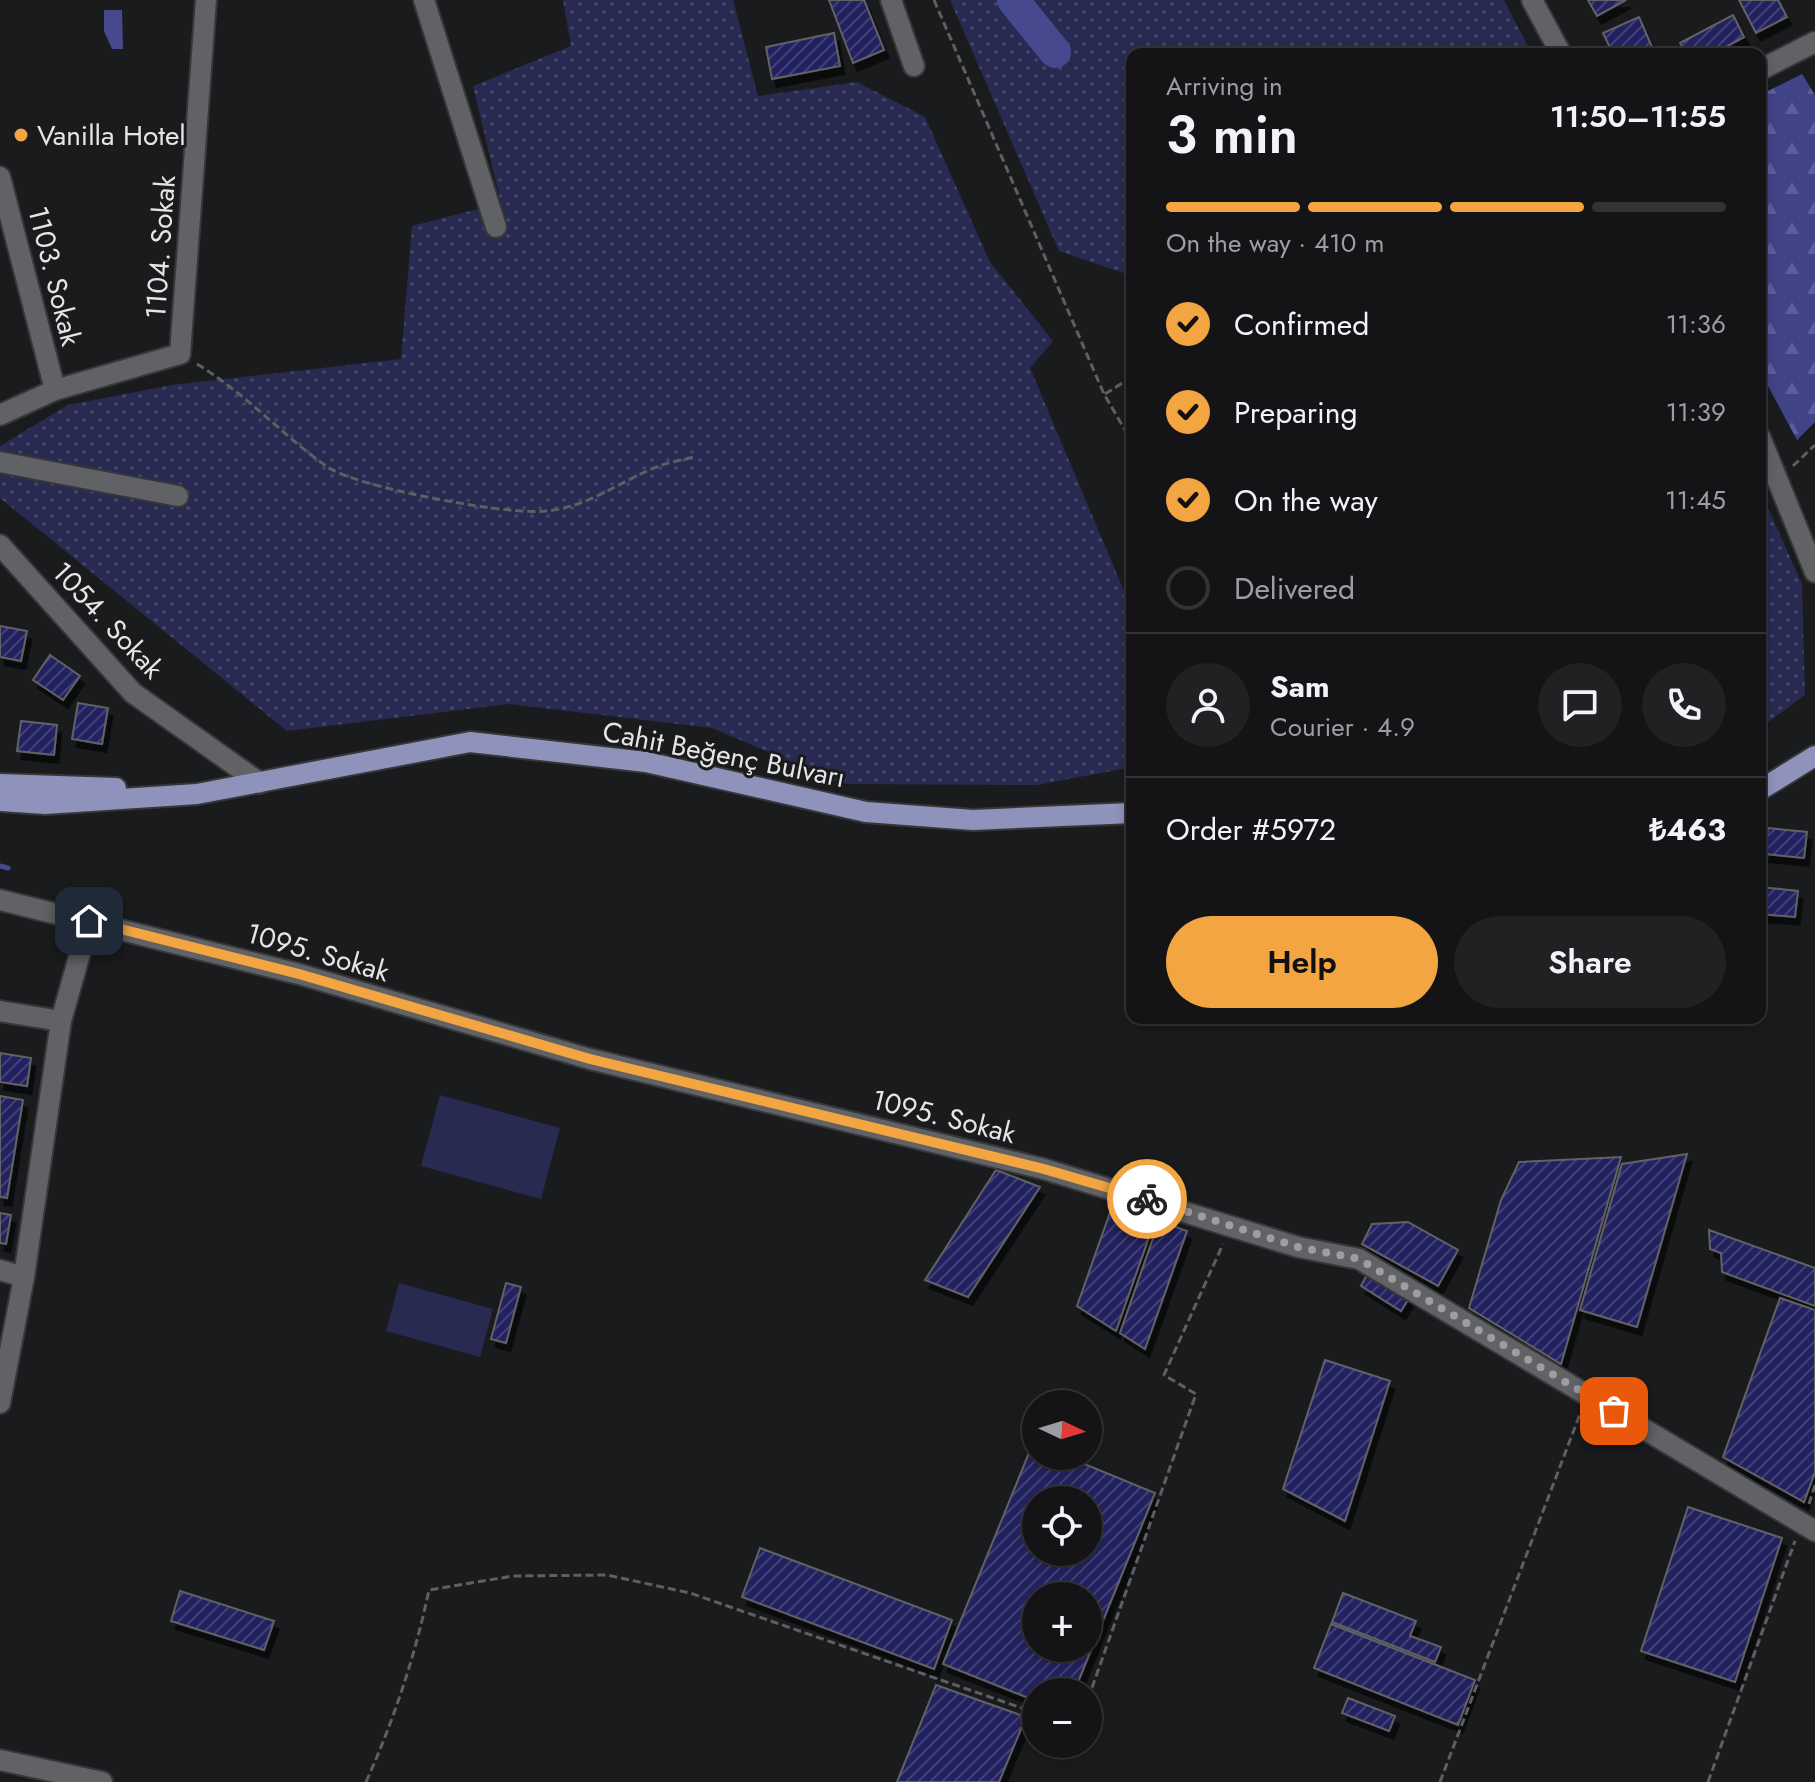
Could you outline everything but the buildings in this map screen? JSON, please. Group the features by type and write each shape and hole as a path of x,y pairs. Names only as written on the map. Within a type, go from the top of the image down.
{"main road":[{"name":"Cahit Beğenç Bulvarı","path":"0,801 45,804 197,794 470,742 646,762 866,812 973,820 1126,813"},
{"path":"1766,786 1815,756"},
{"name":"Cahit Beğenç Bulvarı","path":"0,784 123,788 260,783"}],"street":[{"name":"1104. Sokak","path":"180,354 206,0"},
{"path":"424,0 496,227"},
{"path":"891,0 914,66"},
{"path":"1532,0 1558,48"},
{"path":"1766,67 1815,42"},
{"name":"1103. Sokak","path":"0,177 55,390"},
{"path":"0,415 55,390 180,354"},
{"path":"1766,451 1815,572"},
{"path":"0,462 178,496"},
{"name":"1054. Sokak","path":"0,545 133,693 260,783"},
{"name":"1095. Sokak","path":"0,900 299,974 590,1059 1044,1169 1298,1247 1359,1259 1808,1527"},
{"path":"0,1403 24,1277 61,1021 89,921"},
{"path":"0,1011 61,1021"},
{"path":"0,1270 24,1277"},
{"path":"0,1760 102,1782"}],"path":[{"path":"934,0 1104,394 1126,432"},
{"path":"180,354 229,383 329,469 445,500 504,511 546,511 595,499 659,466 694,457"},
{"path":"1104,394 1126,381"},
{"path":"1779,480 1815,445"},
{"path":"1095,1678 1196,1394 1164,1375 1231,1224"},
{"path":"1440,1782 1587,1395"},
{"path":"1708,1782 1808,1527 1815,1485"},
{"path":"366,1782 397,1706 420,1636 429,1590 513,1576 607,1575 690,1593 1022,1708"}],"shaded area":[{"path":"563,0 733,0 758,96 857,82 925,117 990,262 1053,341 1030,368 1126,596 1126,768 1037,785 843,784 712,728 509,704 287,731 0,498 0,446 68,405 172,385 401,359 412,226 501,203 473,86 571,46"},
{"path":"950,0 1504,0 1529,48 1126,48 1126,274 1059,251"},
{"path":"104,10 122,10 123,49 112,49 104,31"},
{"path":"1766,503 1802,584 1805,695 1766,724"},
{"path":"440,1095 560,1128 541,1199 421,1166"},
{"path":"399,1283 493,1309 480,1357 386,1331"}],"green space":[{"path":"1802,74 1815,95 1815,422 1797,440 1766,382 1766,92"}],"waterway":[{"path":"1013,0 1055,52"},
{"path":"0,866 8,868"}],"way so far":[{"path":"1147,1199 1298,1247 1359,1259 1614,1411"}],"place":[{"name":"Vanilla Hotel","path":"21,135"}],"route":[{"path":"89,921 299,974 590,1059 1044,1169 1147,1199"}]}
